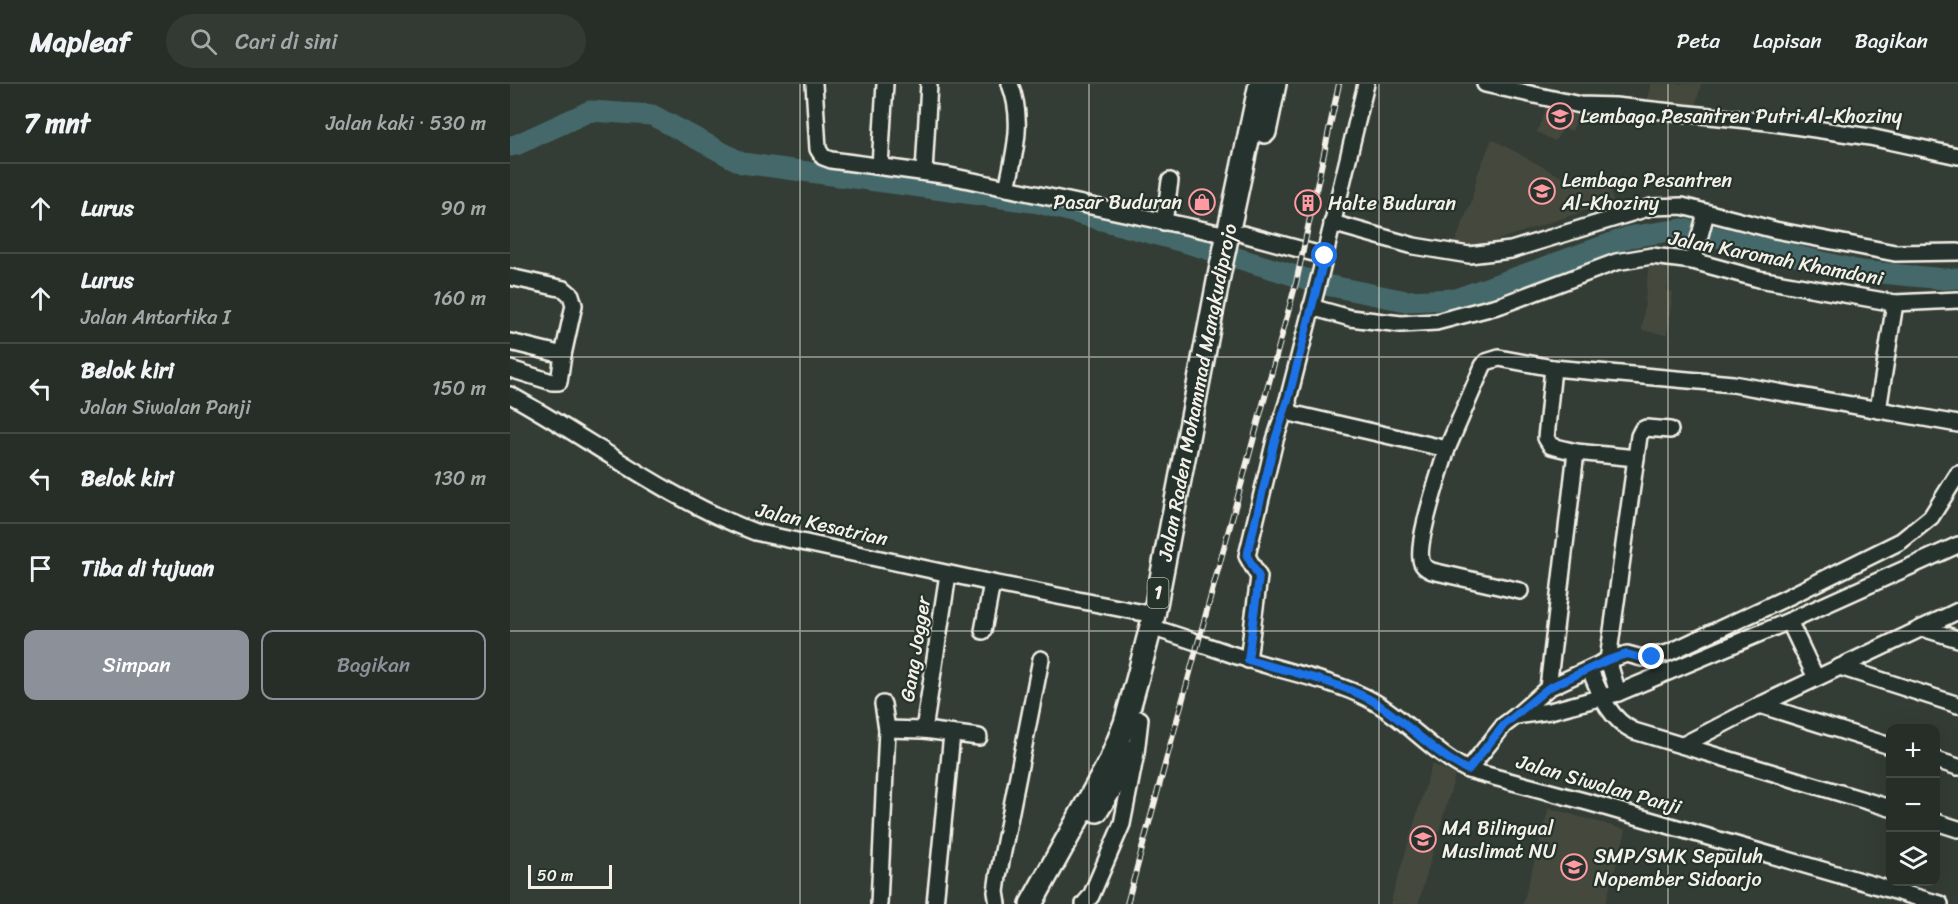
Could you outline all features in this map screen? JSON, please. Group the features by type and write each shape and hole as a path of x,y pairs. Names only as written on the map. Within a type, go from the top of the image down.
{"highway":[{"name":"Jalan Raden Mohammad Mangkudiprojo","path":"1035,902 1084,833 1117,779 1140,719 1235,236 1260,84"},
{"name":"Jalan Raden Mohammad Mangkudiprojo","path":"1235,236 1275,84"},
{"name":"Jalan Raden Mohammad Mangkudiprojo","path":"1035,902 1110,761 1158,623"}],"street":[{"path":"814,84 817,143 821,155 831,160 924,172 1235,236 1323,264"},
{"path":"880,166 885,84"},
{"path":"924,172 929,84"},
{"path":"1007,188 1018,127 1017,101 1010,84"},
{"path":"1248,660 1259,577 1247,556 1275,440 1288,400 1323,264 1366,84"},
{"path":"1485,84 1580,105 1615,106 1767,122 1870,137 1958,156"},
{"path":"1164,222 1170,181"},
{"path":"1332,223 1414,246 1469,255 1511,250 1651,207 1682,206 1705,215 1895,253 1958,252"},
{"path":"1694,257 1705,215"},
{"name":"Jalan Karomah Khamdani","path":"1311,307 1350,318 1419,325 1501,305 1593,270 1634,258 1652,256 1694,257 1759,279 1894,303 1958,300"},
{"path":"510,277 564,289 571,295 574,305 559,382 510,369"},
{"path":"1878,410 1894,303"},
{"path":"510,342 563,355"},
{"path":"1520,591 1432,571 1425,568 1422,563 1421,542 1447,449 1486,362 1499,358 1553,368 1733,384 1958,424"},
{"path":"1553,368 1546,438 1551,446 1576,452 1636,458"},
{"name":"Jalan Kesatrian","path":"510,395 642,474 736,525 785,540 992,583 1158,623"},
{"path":"1288,400 1289,411 1300,416 1447,449"},
{"path":"1618,693 1608,660 1636,458 1642,430 1646,428 1670,430"},
{"path":"1548,688 1576,452"},
{"path":"1468,770 1504,725 1548,688 1608,660 1627,654 1642,658 1668,654 1901,541 1931,517 1958,474"},
{"path":"1516,716 1550,711 1618,693 1789,621 1958,545"},
{"name":"Gang Jogger","path":"924,730 948,574"},
{"path":"983,631 992,583"},
{"path":"1683,745 1760,705 1958,611"},
{"path":"1789,621 1816,678"},
{"name":"Jalan Siwalan Panji","path":"1158,623 1248,660 1346,689 1370,699 1390,712 1450,761 1468,770 1591,803 1940,904"},
{"path":"1922,628 1958,639"},
{"path":"998,904 996,892 1041,658"},
{"path":"1840,667 1958,705"},
{"path":"1590,670 1607,708 1625,727 1886,807"},
{"path":"879,904 887,729 884,704"},
{"path":"1760,705 1886,745"},
{"name":"Jalan Raden Mohammad Mangkudiprojo","path":"1089,901 1122,824 1136,753 1140,719"},
{"path":"887,729 924,730 979,737"},
{"path":"935,904 952,734"},
{"path":"1940,762 1958,768"},
{"path":"1940,824 1958,829"}],"shaded area":[{"path":"1651,84 1701,84 1696,104 1648,99"},
{"name":"Lembaga Pesantren Putri Al-Khoziny","path":"1549,100 1583,105 1572,131 1563,128 1555,141 1537,132"},
{"name":"Lembaga Pesantren Al-Khoziny","path":"1492,139 1565,179 1609,180 1613,201 1480,246 1454,245 1471,203 1477,176"},
{"path":"1649,262 1670,266 1667,291 1673,292 1667,335 1642,330"},
{"name":"MA Bilingual Muslimat NU","path":"1432,764 1455,775 1418,904 1390,904"},
{"name":"SMP/SMK Sepuluh Nopember Sidoarjo","path":"1549,808 1626,830 1605,904 1523,904"}],"waterway":[{"path":"510,146 590,111 652,115 742,163 1039,203 1184,242 1326,285 1406,301 1456,299 1629,237 1683,229 1860,271 1944,279 1958,278"}],"railway":[{"path":"1127,904 1296,283 1339,84"}],"place":[{"name":"Lembaga Pesantren Putri Al-Khoziny","path":"1560,116"},
{"name":"Lembaga Pesantren Al-Khoziny","path":"1542,191"},
{"name":"Pasar Buduran","path":"1202,202"},
{"name":"Halte Buduran","path":"1308,203"},
{"name":"MA Bilingual Muslimat NU","path":"1423,839"},
{"name":"SMP/SMK Sepuluh Nopember Sidoarjo","path":"1574,867"}],"route":[{"path":"1325,256 1288,400 1275,440 1247,556 1259,577 1248,660 1346,689 1370,699 1390,712 1450,761 1468,770 1504,725 1548,688 1608,660 1627,654 1642,658 1652,657"}]}
